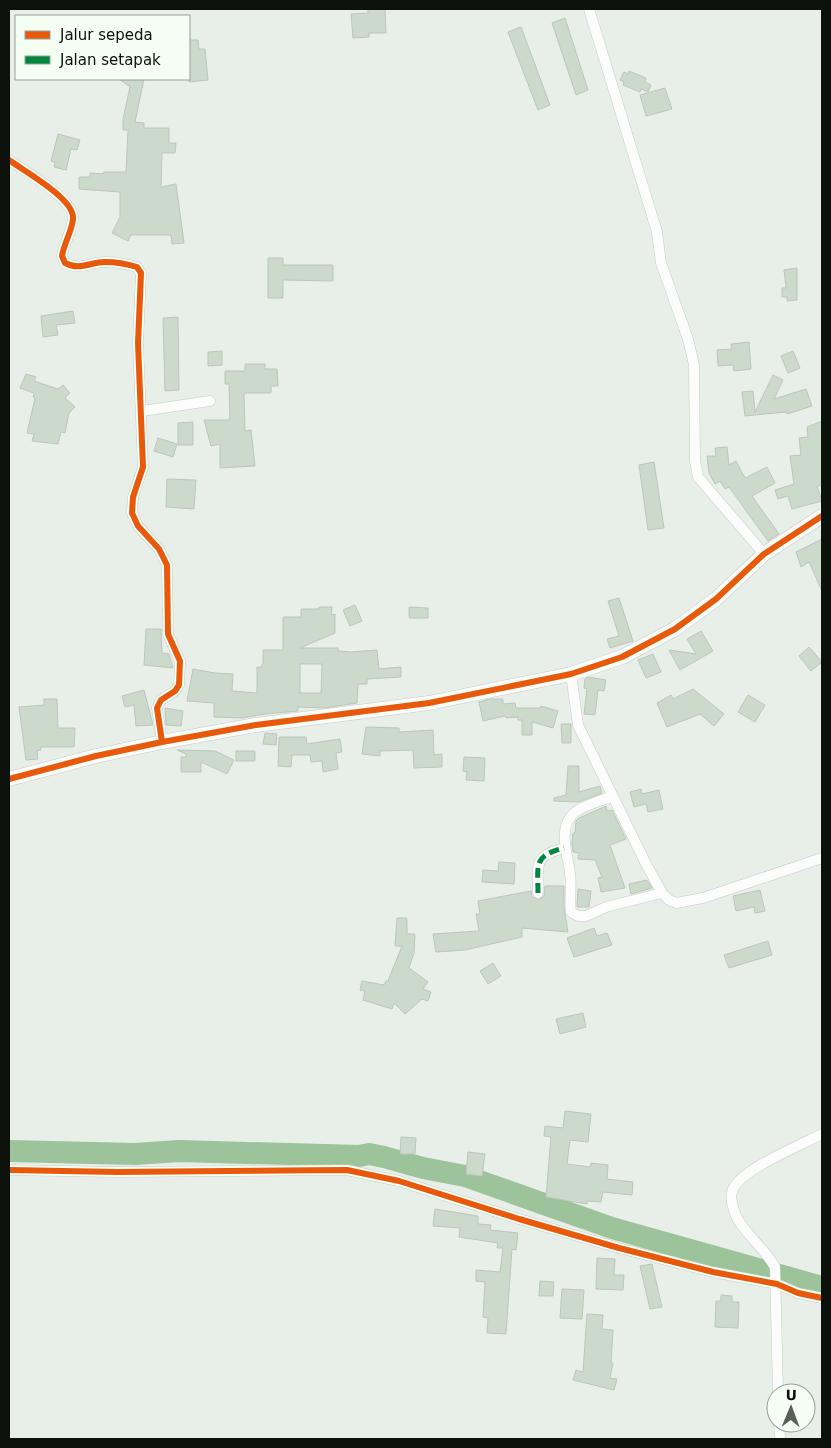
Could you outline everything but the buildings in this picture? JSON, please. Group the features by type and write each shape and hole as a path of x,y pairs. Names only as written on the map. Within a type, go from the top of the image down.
{"street":[{"path":"589,9 657,232 661,263 688,339 694,365 695,461 698,477 764,554"},
{"path":"9,160 61,197 71,208 73,219 62,256 65,263 78,267 99,262 114,262 140,269 138,342 143,472 133,498 132,513 138,526 159,549 167,565 168,634 180,661 179,685 175,692 161,700 157,708 162,742"},
{"path":"142,411 210,401"},
{"path":"9,779 96,756 162,742 256,726 429,702 571,674 622,656 675,629 716,599 764,554 820,521"},
{"path":"571,674 578,725 614,796 621,816 662,893 669,900 676,903 704,898 822,858"},
{"path":"614,796 572,814 566,830 564,848 570,872 571,912 578,916 586,916 606,907 662,893"},
{"path":"538,893 539,865 542,857 546,853 564,848"},
{"path":"778,1383 775,1267 768,1253 738,1219 733,1205 732,1191 740,1179 758,1167 822,1134"},
{"path":"9,1170 125,1172 347,1170 399,1181 519,1219 635,1252 713,1272 776,1282 798,1293 822,1298"}],"waterway":[{"path":"9,1151 135,1154 179,1151 359,1156 369,1154 423,1168 465,1176 612,1228 822,1287"}],"marked path":[{"path":"538,893 539,863 547,854 564,848"}],"cycle path":[{"path":"9,160 58,194 71,211 73,219 62,256 65,263 75,266 85,266 100,262 125,264 137,267 141,273 138,343 143,467 133,497 132,513 138,526 159,549 167,565 168,634 180,661 179,685 175,691 161,700 157,708 162,742"},
{"path":"9,779 96,756 162,742 256,725 429,703 571,674 622,657 675,629 716,599 764,554 822,516"},
{"path":"9,1170 117,1172 347,1170 399,1181 619,1248 713,1272 777,1284 798,1293 822,1298"}]}
